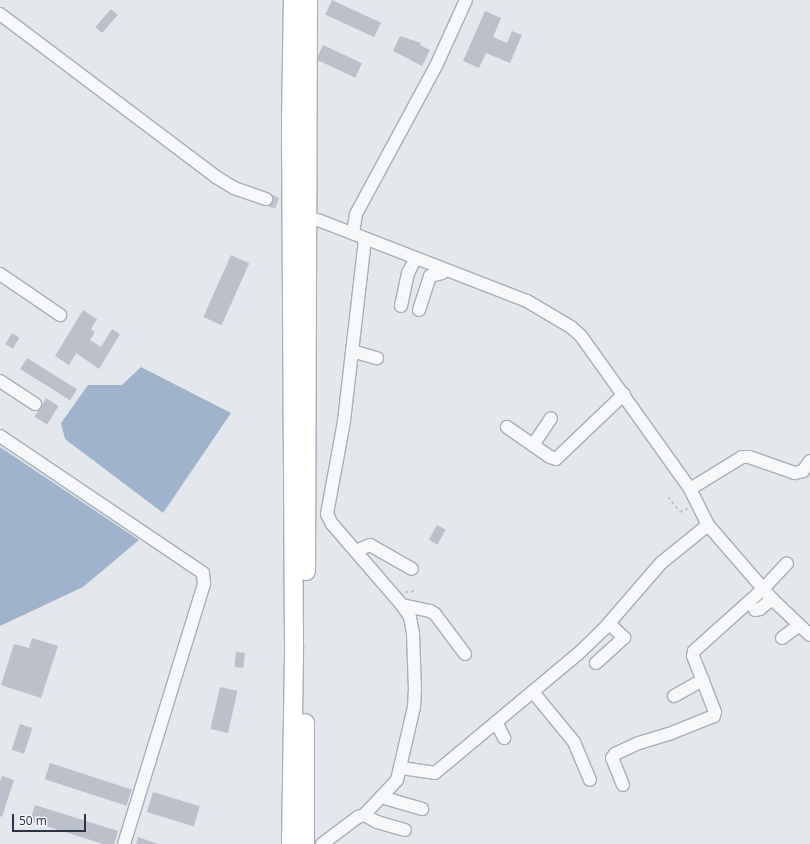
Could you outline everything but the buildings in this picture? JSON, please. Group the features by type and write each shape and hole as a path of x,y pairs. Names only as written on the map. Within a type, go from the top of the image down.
{"highway":[{"path":"291,844 294,645 291,130 293,0"},
{"path":"305,844 308,0"}],"street":[{"path":"353,233 356,214 436,66 466,0"},
{"path":"0,14 216,178 234,188 266,199"},
{"path":"318,220 527,302 571,326 581,336 624,394 690,489 708,525 772,599 810,635"},
{"path":"322,844 361,816 397,780 414,707 416,690 413,633 410,617 402,605 332,524 327,514 344,421 365,239"},
{"path":"401,306 408,273 416,258"},
{"path":"419,310 430,276 442,273 445,270"},
{"path":"0,274 60,315"},
{"path":"352,351 377,358"},
{"path":"0,381 35,404"},
{"path":"507,427 550,457 556,459 624,394"},
{"path":"533,445 551,418"},
{"path":"0,436 203,574 204,584 124,844"},
{"path":"690,489 742,457 749,457 795,473 803,471 810,460"},
{"path":"400,768 435,773 578,654 609,623 661,563 708,525"},
{"path":"356,551 370,545 412,569"},
{"path":"624,786 612,758 615,754 639,743 670,734 714,716 715,712 693,656 694,651 763,589 787,563"},
{"path":"755,610 760,609 772,599"},
{"path":"402,605 430,611 435,614 465,654"},
{"path":"596,663 624,638 609,623"},
{"path":"782,638 799,625"},
{"path":"674,696 703,680"},
{"path":"533,692 574,742 590,780"},
{"path":"496,722 504,738"},
{"path":"381,797 422,809"},
{"path":"361,816 405,830"}],"path":[{"path":"668,497 680,512 697,504"}],"water":[{"path":"141,367 231,413 163,513 65,439 61,423 88,385 122,385"},
{"path":"0,447 139,540 83,587 0,626"}],"tunnel":[{"path":"266,199 297,211"}]}
